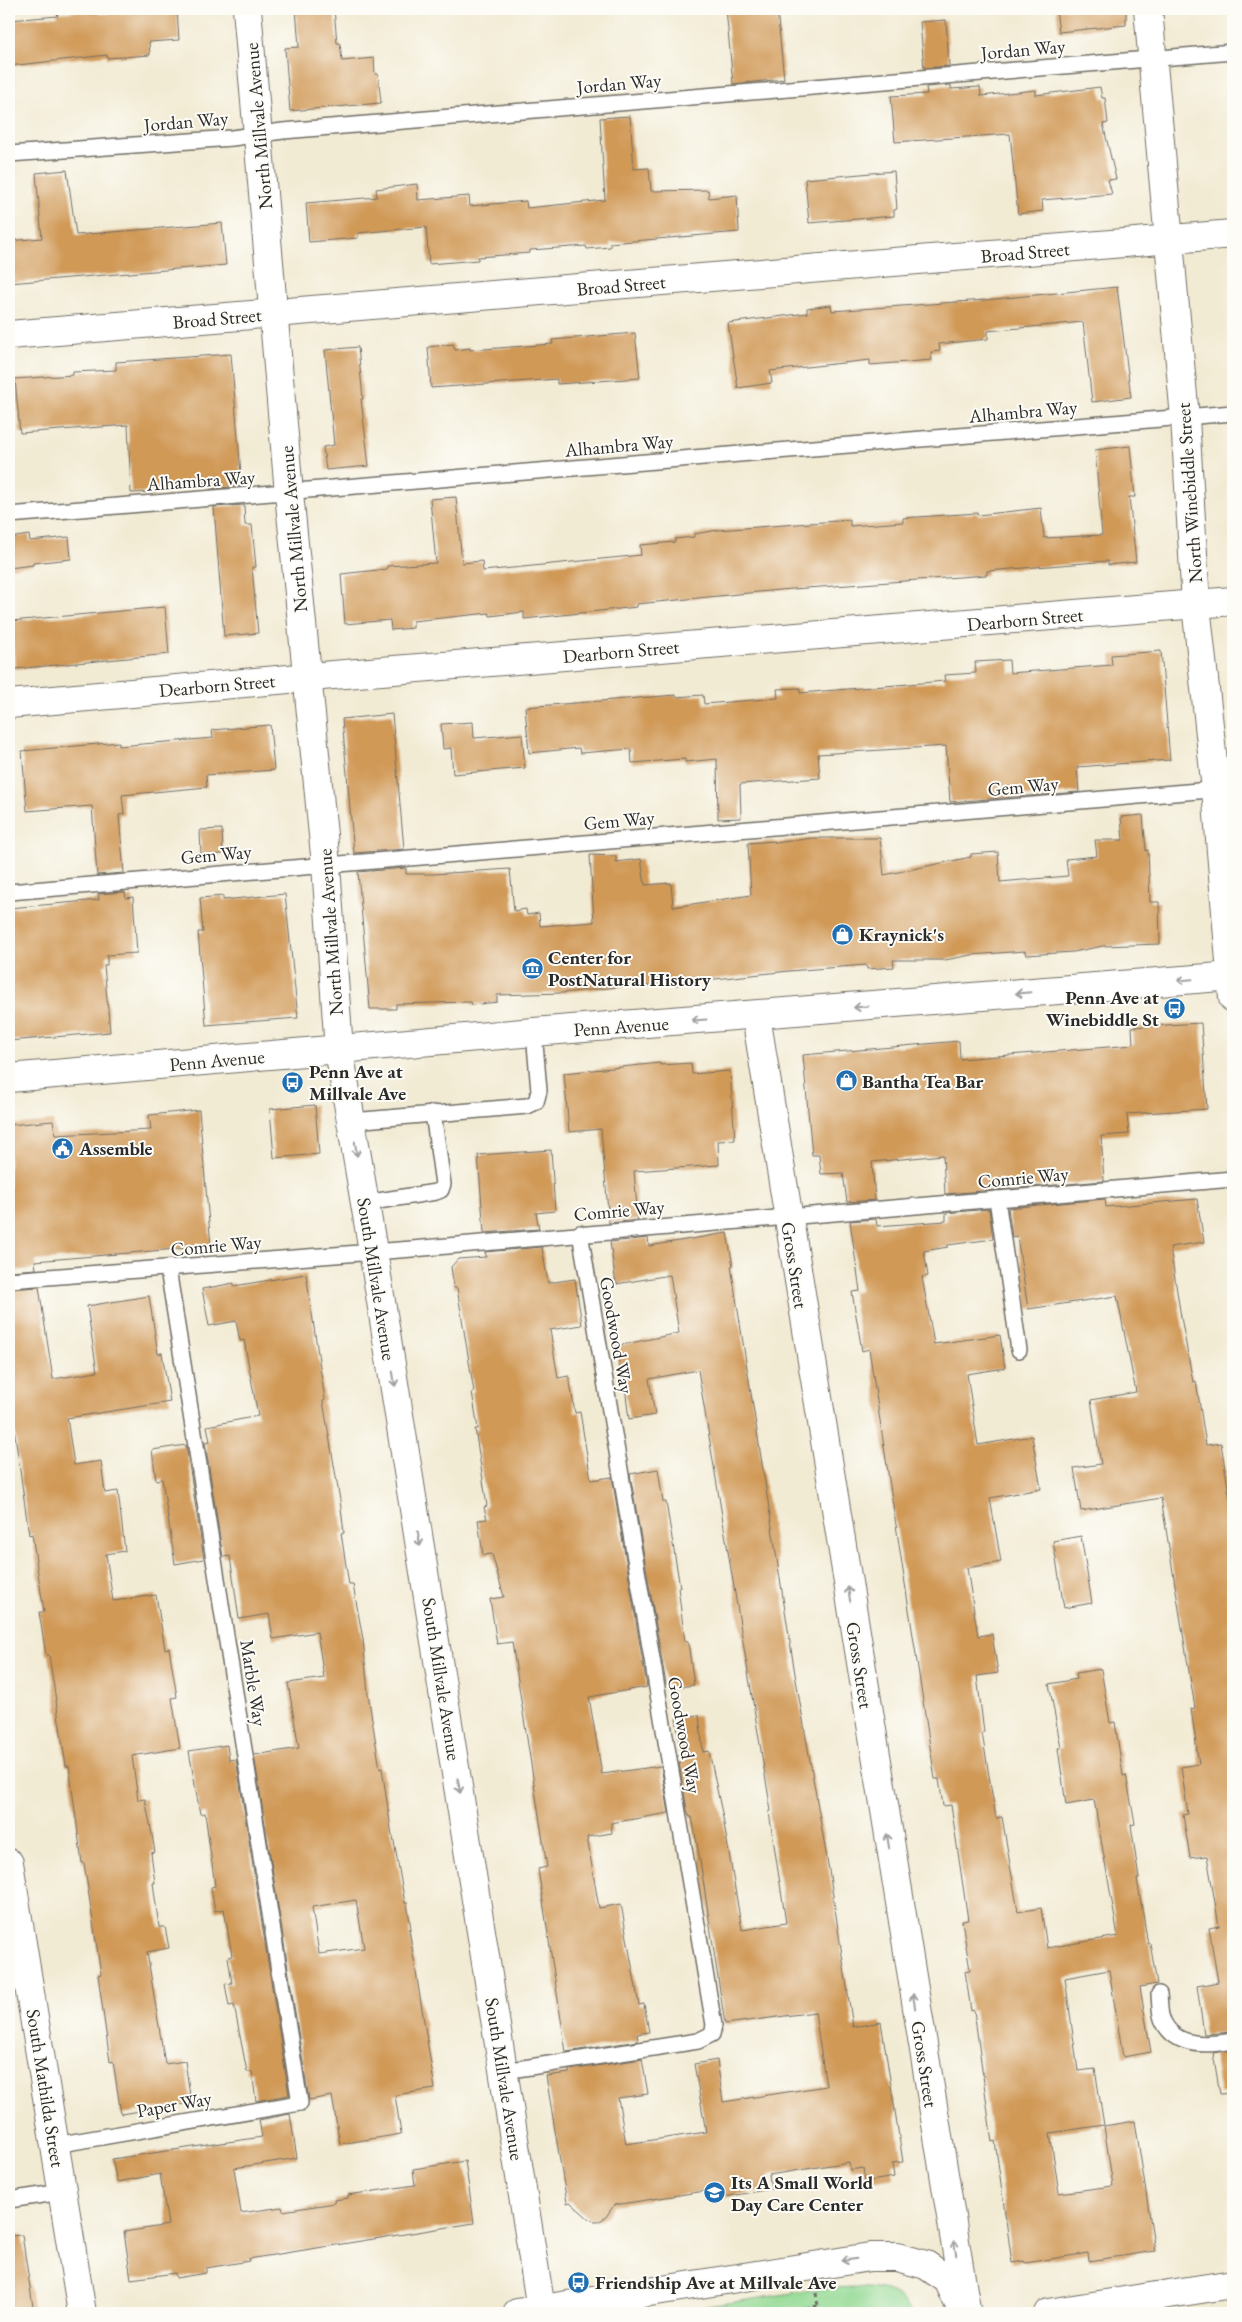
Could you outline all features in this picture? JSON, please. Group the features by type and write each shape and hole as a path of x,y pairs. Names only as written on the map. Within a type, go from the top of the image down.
{"street":[{"name":"North Millvale Avenue","path":"246,9 259,134 289,493 326,865 339,1050"},
{"name":"North Winebiddle Street","path":"1148,9 1185,418 1196,604 1225,789 1232,983"},
{"name":"Broad Street","path":"9,335 1233,234"},
{"name":"Dearborn Street","path":"9,704 307,677 1233,601"},
{"name":"Penn Avenue","path":"9,1078 534,1032 1232,983"},
{"name":"Gross Street","path":"756,1016 965,2313"},
{"name":"South Millvale Avenue","path":"339,1050 343,1083 352,1121 504,2071 529,2311"},
{"name":"South Mathilda Street","path":"9,1863 82,2313"},
{"path":"529,2311 870,2257 897,2257 926,2265 948,2280 965,2313"},
{"path":"1048,2313 1233,2284"}],"lane":[{"name":"Jordan Way","path":"9,154 232,138 259,134 1233,52"},
{"name":"Alhambra Way","path":"9,515 1233,414"},
{"name":"Gem Way","path":"9,892 1225,789"},
{"path":"352,1121 527,1106 536,1102 539,1091 534,1032"},
{"path":"365,1203 441,1190 443,1184 433,1113"},
{"name":"Comrie Way","path":"9,1280 168,1269 1233,1179"},
{"path":"998,1199 1019,1350"},
{"name":"Goodwood Way","path":"504,2071 698,2041 712,2034 714,2025 580,1234"},
{"name":"Marble Way","path":"168,1269 300,2103"},
{"path":"1159,1994 1162,2021 1174,2034 1187,2043 1205,2045 1233,2041"},
{"name":"Paper Way","path":"55,2144 300,2103"},
{"path":"9,2200 62,2192"}],"path":[{"path":"815,2285 819,2313"},
{"path":"774,2313 818,2306"}],"green space":[{"path":"853,2287 887,2291 894,2294 913,2313 663,2313 818,2289"}],"building":[{"path":"99,9 99,14 154,11 153,9 177,9 179,40 149,42 150,55 107,58 107,55 9,66 9,20 58,16 57,13"},
{"path":"296,9 334,9 337,43 340,43 342,61 374,58 381,103 290,111 285,48 299,47"},
{"path":"726,9 777,9 784,79 733,84"},
{"path":"1056,9 1126,9 1126,25 1059,32"},
{"path":"946,20 949,66 924,68 920,22"},
{"path":"951,85 951,89 980,87 981,96 1036,90 1036,95 1100,87 1102,98 1105,98 1108,123 1103,124 1116,179 1108,180 1112,194 1042,200 1043,211 1018,214 1010,134 895,142 891,96 927,94 926,87"},
{"path":"630,116 634,169 649,168 651,191 708,190 709,198 737,195 739,232 610,243 610,247 587,249 586,246 530,250 530,253 478,257 478,260 429,264 426,227 358,233 358,238 309,242 306,203 377,197 376,189 417,184 418,200 469,196 470,206 526,201 527,208 605,200 600,118"},
{"path":"67,170 76,235 222,223 226,265 9,283 9,241 42,238 36,173"},
{"path":"894,171 897,209 894,210 894,216 809,223 805,179"},
{"path":"1117,287 1131,397 1092,402 1083,322 988,331 988,339 939,344 940,351 931,352 932,360 870,365 870,360 770,371 772,383 738,388 728,323 807,313 807,308 831,305 832,311 985,300"},
{"path":"635,333 640,378 557,384 557,379 431,388 428,347 453,344 455,350 470,348 470,350 553,344 552,340"},
{"path":"358,347 363,399 361,399 369,466 326,470 323,447 334,445 325,350"},
{"path":"231,354 242,486 210,489 210,482 156,487 156,492 131,493 128,425 20,433 15,379 73,375 73,372 116,370 116,362"},
{"path":"1130,446 1135,497 1129,497 1136,562 1108,565 1108,561 987,571 987,575 779,590 637,604 637,607 524,619 524,612 490,616 489,613 413,621 413,628 391,630 390,620 345,624 341,574 387,569 387,566 436,563 430,499 456,497 462,563 482,561 483,571 641,555 640,545 675,542 675,539 694,537 694,534 718,530 850,520 850,526 903,522 903,518 977,513 978,515 1041,508 1044,538 1102,535 1095,450"},
{"path":"244,505 245,525 252,525 256,567 252,567 258,633 224,636 214,507"},
{"path":"29,535 30,541 69,537 71,559 33,563 33,565 9,568 9,538"},
{"path":"165,607 169,654 15,669 11,621"},
{"path":"1161,651 1170,760 1077,767 1079,792 950,802 946,746 818,754 820,778 740,784 741,818 718,819 717,759 685,762 685,759 632,763 631,749 580,753 579,748 529,753 525,707 676,695 676,697 703,695 704,704 778,698 777,689 800,688 800,693 945,681 944,675 976,673 975,662 1009,660 1010,673 1112,665 1111,655"},
{"path":"392,714 404,849 354,853 342,719"},
{"path":"473,722 474,738 522,734 525,768 453,774 451,748 443,749 441,724"},
{"path":"270,725 274,770 206,775 207,787 122,795 124,814 119,815 124,873 97,875 92,806 27,811 22,751 119,742 119,746 213,738 212,730"},
{"path":"1143,815 1146,851 1148,850 1150,902 1159,902 1160,944 1103,946 1073,952 1026,955 1025,951 971,955 945,960 893,960 894,967 867,969 866,965 789,971 678,983 678,985 627,986 562,993 497,995 497,1002 472,1005 471,1002 396,1004 396,1009 370,1009 358,872 406,868 406,874 434,874 510,869 514,911 526,909 527,915 539,913 540,926 594,922 590,855 616,856 616,862 641,859 645,885 671,883 673,907 751,895 748,843 775,841 775,843 813,838 880,838 884,875 971,857 971,854 998,852 1000,882 1068,876 1066,859 1097,856 1095,840 1123,840 1121,817"},
{"path":"222,829 223,854 201,855 200,830"},
{"path":"125,892 126,898 133,897 137,953 107,955 107,965 104,965 110,1032 9,1041 9,908 99,900 98,894"},
{"path":"285,894 298,1018 206,1025 198,932 203,932 200,898 223,896 223,900"},
{"path":"1201,1023 1207,1109 1127,1114 1129,1134 1101,1136 1104,1181 945,1194 943,1155 872,1162 875,1200 847,1202 843,1173 821,1174 819,1155 812,1155 803,1055 959,1041 960,1059 1133,1045 1132,1027"},
{"path":"660,1063 660,1065 691,1063 692,1074 730,1071 735,1140 718,1141 719,1165 634,1171 638,1220 609,1223 601,1129 569,1132 564,1073"},
{"path":"315,1105 319,1154 274,1158 270,1109"},
{"path":"199,1110 211,1246 35,1261 36,1269 9,1271 9,1125 53,1121 56,1135 151,1130 149,1115"},
{"path":"551,1150 555,1211 536,1213 539,1229 484,1233 478,1155"},
{"path":"1105,1199 1106,1207 1197,1199 1204,1242 1170,1247 1181,1317 1193,1382 1196,1381 1206,1445 1221,1443 1233,1520 1233,2032 1204,2034 1197,1986 1218,1982 1209,1928 1219,1926 1207,1856 1190,1858 1183,1815 1188,1814 1181,1767 1199,1764 1191,1709 1195,1708 1161,1498 1081,1511 1074,1468 1101,1464 1091,1400 1136,1392 1117,1296 1028,1309 1017,1236 1012,1237 1008,1208"},
{"path":"989,1209 993,1239 948,1245 948,1247 924,1251 928,1276 922,1277 934,1344 1000,1335 1005,1368 967,1374 978,1445 1032,1436 1041,1489 990,1498 1001,1562 967,1568 978,1636 992,1634 998,1673 977,1676 984,1732 982,1733 996,1818 1002,1817 1018,1912 1041,1908 1047,1948 1118,1936 1094,1800 1066,1805 1058,1748 1061,1748 1049,1684 1077,1679 1076,1673 1101,1669 1110,1723 1115,1722 1123,1776 1126,1775 1135,1824 1131,1825 1139,1879 1137,1879 1157,1984 1140,1987 1151,2052 1123,2057 1109,1970 1065,1978 1078,2071 1095,2069 1104,2125 1050,2133 1059,2193 1113,2186 1104,2126 1135,2121 1155,2251 1089,2261 1088,2253 1025,2263 1024,2261 1012,2263 995,2141 992,2142 974,2010 971,2011 965,1971 970,1970 962,1921 968,1920 951,1805 943,1806 939,1779 935,1779 869,1349 862,1351 852,1292 860,1291 850,1221 876,1219 877,1226 946,1221 946,1213"},
{"path":"727,1233 795,1674 830,1876 853,2027 881,2022 903,2162 892,2163 894,2177 865,2182 863,2168 850,2170 849,2162 769,2175 771,2189 706,2200 705,2191 614,2205 606,2217 600,2221 595,2221 589,2219 570,2202 567,2203 546,2076 569,2073 569,2070 642,2059 648,2094 618,2098 626,2144 706,2132 694,2064 717,2060 723,2102 826,2086 815,2012 725,2024 700,1860 692,1817 690,1817 687,1810 679,1763 682,1762 676,1718 699,1715 703,1752 709,1751 723,1818 742,1930 786,1923 769,1812 771,1811 698,1370 649,1379 655,1415 629,1419 625,1387 623,1387 616,1346 679,1333 670,1275 616,1284 610,1242 648,1238 649,1246"},
{"path":"542,1247 548,1283 575,1279 582,1325 550,1330 558,1378 569,1376 575,1413 580,1412 591,1480 612,1477 647,1687 589,1697 602,1774 661,1766 669,1813 611,1823 612,1833 587,1837 599,1908 621,1904 639,2005 644,2004 649,2032 637,2034 638,2041 566,2052 538,1869 547,1867 512,1642 497,1644 490,1599 504,1597 492,1554 483,1555 478,1520 487,1519 484,1507 487,1506 475,1429 478,1429 472,1392 474,1392 457,1288 454,1288 451,1267 458,1259 486,1257 485,1252"},
{"path":"306,1274 325,1400 323,1401 340,1500 344,1533 341,1533 349,1585 353,1585 363,1639 368,1694 380,1769 382,1768 392,1836 405,1903 407,1903 411,1929 409,1929 435,2089 395,2095 401,2134 340,2144 332,2096 309,2100 254,1755 299,1748 288,1683 324,1678 317,1632 273,1639 269,1614 239,1619 230,1556 223,1557 205,1442 210,1441 207,1426 258,1416 244,1340 240,1341 236,1321 209,1326 202,1289 234,1283 234,1286","holes":["356,1900 364,1948 319,1954 312,1907"]},
{"path":"39,1287 53,1379 97,1372 87,1306 149,1296 158,1354 162,1353 170,1402 67,1418 74,1465 101,1461 105,1493 118,1491 125,1551 106,1554 113,1601 156,1595 165,1649 169,1648 177,1697 172,1698 180,1748 132,1756 138,1800 145,1799 155,1852 151,1853 159,1927 165,1927 169,1948 147,1952 165,2064 185,2061 191,2103 121,2114 113,2061 110,2062 98,1975 101,1974 84,1863 82,1863 69,1766 66,1766 49,1655 46,1655 39,1612 44,1612 32,1534 29,1535 9,1391 9,1289"},
{"path":"186,1445 204,1559 175,1564 162,1479 156,1480 152,1450"},
{"path":"658,1469 663,1502 666,1502 680,1587 678,1587 685,1642 688,1642 694,1685 671,1688 670,1684 666,1684 630,1474"},
{"path":"1081,1536 1092,1603 1064,1608 1053,1541"},
{"path":"227,1745 229,1760 236,1759 289,2095 256,2101 252,2072 247,2072 234,2005 229,2006 225,1984 232,1983 228,1957 232,1956 224,1909 215,1911 211,1887 215,1886 205,1813 200,1814 189,1751"},
{"path":"1233,2050 1233,2093 1220,2094 1213,2053"},
{"path":"290,2114 297,2158 234,2168 241,2213 282,2207 283,2211 335,2203 334,2200 348,2198 348,2195 415,2185 413,2169 465,2161 474,2223 248,2259 249,2261 206,2268 206,2273 176,2278 175,2273 131,2279 124,2232 168,2225 160,2174 117,2182 112,2159 262,2137 259,2120"},
{"path":"22,2235 34,2313 9,2313 9,2236"}],"place":[{"name":"Kraynick's","path":"843,934"},
{"name":"Center for PostNatural History","path":"532,968"},
{"name":"Penn Ave at Winebiddle St","path":"1175,1008"},
{"name":"Bantha Tea Bar","path":"846,1081"},
{"name":"Penn Ave at Millvale Ave","path":"293,1082"},
{"name":"Assemble","path":"63,1148"},
{"name":"Its A Small World Day Care Center","path":"715,2193"},
{"name":"Friendship Ave at Millvale Ave","path":"579,2282"}]}
